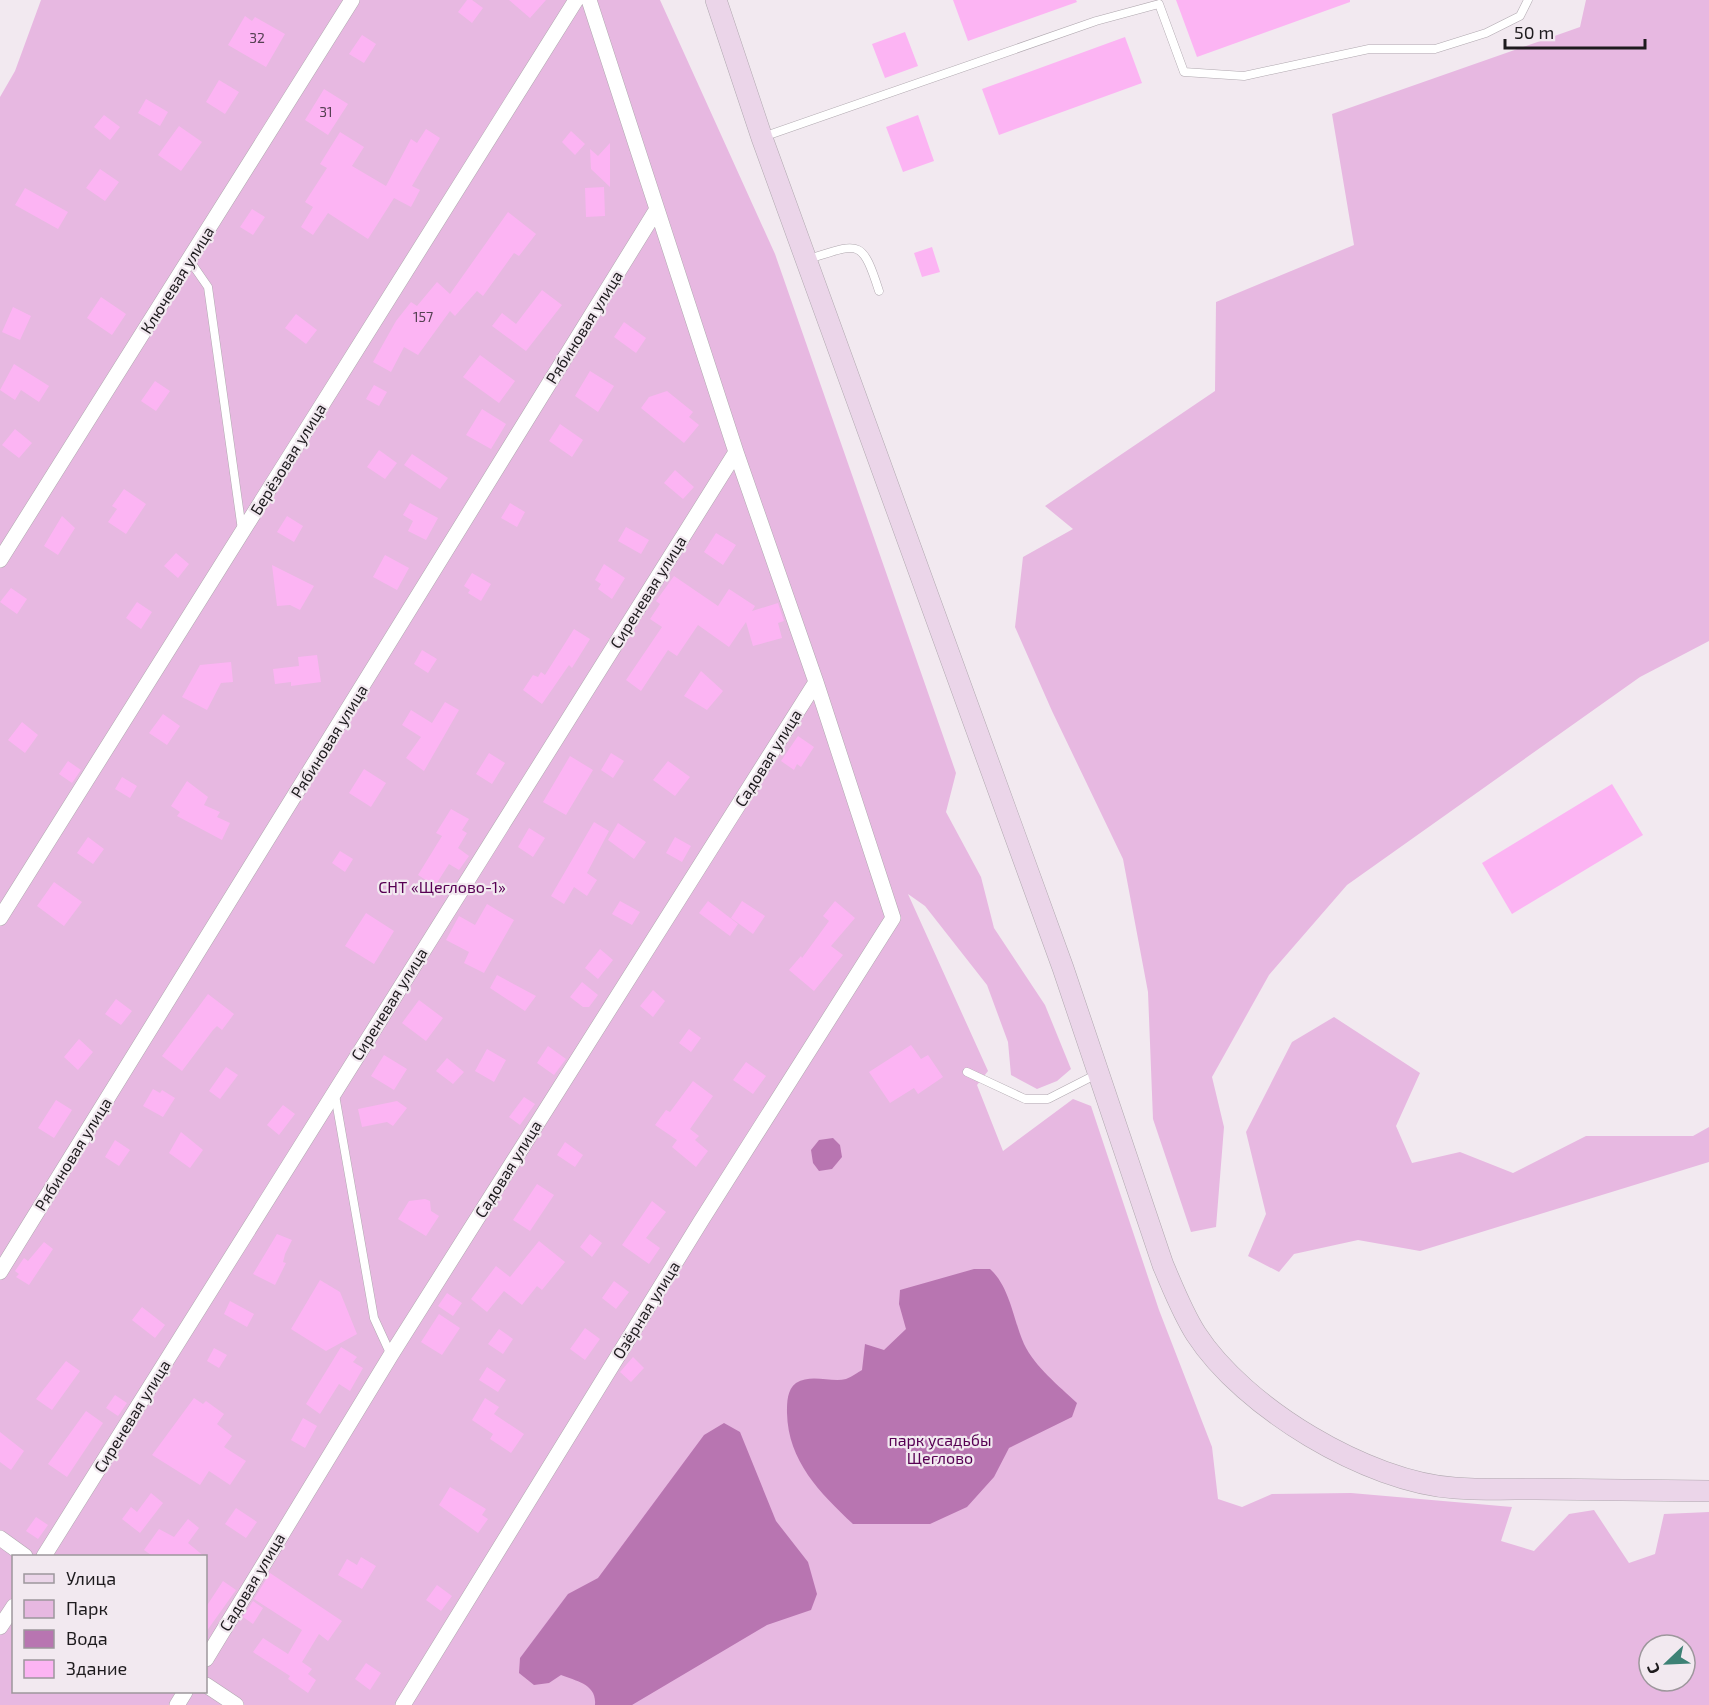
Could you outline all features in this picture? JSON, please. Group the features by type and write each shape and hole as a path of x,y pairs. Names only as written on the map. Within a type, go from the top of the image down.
{"main road":[{"path":"716,0 762,138 1059,958 1163,1265 1181,1308 1211,1354 1277,1413 1345,1456 1377,1471 1410,1481 1454,1488 1709,1491"}],"street":[{"name":"Ключевая улица","path":"0,560 352,0"},
{"name":"Берёзовая улица","path":"0,918 576,0"},
{"path":"589,0 735,452 816,682"},
{"name":"Рябиновая улица","path":"0,1272 657,209"},
{"name":"Сиреневая улица","path":"45,1555 735,452"},
{"name":"Озёрная улица","path":"403,1705 708,1211 893,918 816,682"},
{"name":"Садовая улица","path":"207,1657 391,1355 816,682"},
{"path":"0,1538 23,1555"},
{"path":"0,1627 12,1609"},
{"path":"207,1686 236,1705"}],"lane":[{"path":"762,138 1096,21 1158,2 1184,72 1244,76 1369,49 1435,49 1486,33 1520,16 1528,0"},
{"path":"806,260 847,247 860,249 868,257 879,291"},
{"path":"190,261 208,287 242,532"},
{"path":"967,1072 1025,1099 1048,1099 1097,1074"},
{"path":"334,1090 374,1318 391,1355"}],"green space":[{"name":"СНТ «Щеглово-1»","path":"41,0 660,0 775,254 956,773 946,812 981,877 994,928 1045,1005 1071,1069 1057,1081 1037,1089 1011,1075 1008,1042 987,985 925,906 908,894 988,1071 977,1085 1003,1151 1073,1099 1091,1106 1159,1310 1212,1447 1218,1499 1242,1507 1272,1494 1351,1493 1512,1507 1501,1541 1534,1551 1569,1514 1594,1510 1629,1563 1655,1554 1664,1514 1709,1512 1709,1705 0,1705 0,97 15,71"},
{"path":"1586,0 1709,0 1709,641 1640,677 1347,885 1269,975 1212,1077 1224,1127 1216,1227 1191,1232 1153,1119 1148,992 1123,859 1052,711 1015,627 1023,557 1073,529 1045,506 1215,391 1216,302 1354,245 1332,114 1580,27"},
{"path":"1334,1017 1420,1073 1396,1126 1412,1163 1460,1152 1513,1173 1586,1136 1693,1136 1709,1127 1709,1162 1420,1251 1358,1240 1294,1254 1279,1272 1248,1256 1266,1214 1246,1132 1292,1042"}],"water":[{"path":"833,1138 840,1145 842,1157 832,1169 819,1171 813,1163 811,1150 819,1140"},
{"path":"974,1269 990,1269 997,1276 1007,1294 1024,1344 1034,1361 1077,1403 1072,1417 1009,1448 994,1477 967,1507 930,1524 853,1524 808,1475 793,1446 787,1413 788,1396 791,1389 802,1380 846,1379 862,1370 865,1344 884,1350 906,1329 899,1304 900,1290"},
{"path":"724,1423 740,1432 776,1521 808,1562 817,1594 811,1610 767,1625 632,1705 595,1705 593,1692 589,1688 561,1675 549,1683 534,1685 519,1673 520,1658 568,1594 598,1578 704,1435"}],"building":[{"path":"467,0 472,0 483,8 472,23 458,12"},
{"path":"509,0 546,0 530,18"},
{"path":"953,0 1076,0 1077,2 968,41"},
{"path":"1176,0 1350,0 1350,2 1197,57"},
{"path":"245,16 252,21 255,17 285,34 266,67 228,45"},
{"path":"905,32 918,66 885,78 872,44"},
{"path":"362,35 376,44 364,63 349,54"},
{"path":"1125,37 1142,83 999,135 982,89"},
{"path":"219,80 239,92 225,114 206,102"},
{"path":"324,89 348,104 328,135 305,120"},
{"path":"146,99 168,112 160,126 138,113"},
{"path":"104,115 120,127 110,140 94,127"},
{"path":"918,115 934,161 903,172 886,127"},
{"path":"179,126 202,142 181,171 158,155"},
{"path":"426,129 440,138 412,186 420,190 411,207 394,198 368,239 328,213 313,235 301,227 313,207 305,202 327,168 320,164 340,132 364,147 352,166 386,186 411,139 417,143"},
{"path":"571,131 585,144 575,155 562,142"},
{"path":"610,143 610,187 591,169 590,149 598,156"},
{"path":"100,169 119,182 105,201 86,188"},
{"path":"604,187 605,216 586,217 585,188"},
{"path":"25,188 68,212 58,229 15,205"},
{"path":"252,209 265,217 253,235 240,227"},
{"path":"508,212 536,234 519,256 514,253 483,296 477,291 455,316 450,311 418,355 404,347 391,372 373,362 396,321 411,302 417,306 437,282 450,294"},
{"path":"932,247 940,272 922,277 914,253"},
{"path":"542,290 562,305 526,351 492,326 502,313 516,324"},
{"path":"101,297 126,314 112,335 87,318"},
{"path":"13,307 31,316 20,340 2,332"},
{"path":"296,314 317,330 306,344 285,328"},
{"path":"624,322 646,338 636,353 614,337"},
{"path":"480,355 515,381 499,403 463,377"},
{"path":"14,364 49,386 39,402 21,390 15,400 0,390"},
{"path":"590,371 614,386 598,412 575,396"},
{"path":"155,381 170,391 156,411 141,401"},
{"path":"374,385 387,392 379,406 366,399"},
{"path":"667,391 693,412 689,417 699,425 684,443 641,408 649,397"},
{"path":"482,409 506,424 491,449 466,435"},
{"path":"560,424 583,440 572,457 549,441"},
{"path":"15,429 32,443 19,458 2,445"},
{"path":"379,450 397,463 385,479 367,467"},
{"path":"412,454 448,478 440,489 404,465"},
{"path":"675,470 694,487 683,499 664,483"},
{"path":"124,489 146,504 126,534 108,522 117,509 112,506"},
{"path":"410,503 438,518 426,540 408,531 413,521 403,515"},
{"path":"510,503 525,512 517,527 501,518"},
{"path":"62,516 75,528 58,555 44,546"},
{"path":"287,516 303,526 294,542 277,532"},
{"path":"626,527 649,540 641,554 618,541"},
{"path":"716,533 736,545 723,565 704,552"},
{"path":"176,553 189,564 178,578 164,566"},
{"path":"385,555 409,568 397,590 373,577"},
{"path":"604,564 625,578 612,599 598,589 601,584 595,580"},
{"path":"272,565 314,586 300,610 290,605 277,606"},
{"path":"472,573 491,584 481,601 468,593 470,590 464,586"},
{"path":"674,576 718,606 729,589 755,606 752,611 778,603 784,621 778,623 782,638 753,646 746,622 729,647 698,625 677,656 668,650 641,691 626,680 662,627 650,619 660,604 656,601"},
{"path":"11,588 27,599 17,614 0,602"},
{"path":"137,602 152,612 141,629 126,618"},
{"path":"574,629 590,639 572,668 569,665 542,704 523,690 533,675 538,677 541,672 545,675"},
{"path":"422,650 437,659 428,673 414,664"},
{"path":"317,655 321,682 291,686 291,682 275,684 273,669 299,666 298,657"},
{"path":"231,662 233,682 221,683 207,710 182,697 200,665"},
{"path":"701,671 723,691 707,710 684,696"},
{"path":"445,702 459,710 424,771 406,758 421,737 402,725 411,710 432,723"},
{"path":"163,714 180,726 167,745 149,733"},
{"path":"22,722 38,735 25,753 8,740"},
{"path":"798,736 814,747 801,767 797,764 794,770 781,761"},
{"path":"489,753 505,763 492,784 476,774"},
{"path":"611,753 624,761 613,778 601,770"},
{"path":"570,756 593,770 566,815 543,802"},
{"path":"68,761 81,770 72,783 59,774"},
{"path":"668,761 690,777 675,796 653,780"},
{"path":"364,769 386,783 371,807 349,793"},
{"path":"122,777 137,786 130,798 115,789"},
{"path":"187,781 208,797 204,805 220,812 217,817 230,823 222,840 177,816 180,812 171,806"},
{"path":"1612,784 1643,835 1512,914 1482,863"},
{"path":"451,809 469,819 462,830 467,833 458,848 469,856 459,870 449,864 435,886 418,875 442,836 436,833"},
{"path":"594,822 609,831 587,873 597,880 587,896 574,887 564,904 551,896"},
{"path":"618,823 646,842 634,859 608,840"},
{"path":"529,828 545,838 533,857 518,847"},
{"path":"88,837 104,849 93,864 77,853"},
{"path":"675,837 691,846 682,862 666,853"},
{"path":"340,851 353,859 345,872 332,863"},
{"path":"54,882 82,902 64,926 37,906"},
{"path":"620,901 640,912 632,925 612,914"},
{"path":"708,901 738,924 730,936 699,913"},
{"path":"742,901 765,916 753,934 731,918"},
{"path":"835,901 855,918 831,946 843,955 814,991 789,970 801,956 802,958 829,921 823,916"},
{"path":"487,904 514,920 484,973 464,963 469,952 446,940 459,916 475,925"},
{"path":"366,913 394,931 374,964 345,946"},
{"path":"600,949 613,960 598,979 585,968"},
{"path":"497,975 536,996 525,1011 490,988"},
{"path":"582,982 598,995 589,1007 583,1007 570,997"},
{"path":"653,990 665,1001 653,1017 640,1006"},
{"path":"208,994 234,1014 222,1030 217,1026 213,1030 182,1071 162,1056"},
{"path":"116,999 132,1011 121,1025 105,1014"},
{"path":"419,1000 443,1018 426,1041 402,1023"},
{"path":"689,1029 701,1038 691,1052 679,1043"},
{"path":"79,1039 93,1052 78,1070 64,1057"},
{"path":"911,1045 921,1059 928,1055 943,1077 918,1094 914,1088 890,1103 869,1072"},
{"path":"548,1046 566,1059 554,1075 537,1063"},
{"path":"487,1049 506,1060 494,1082 475,1071"},
{"path":"384,1055 407,1069 394,1090 371,1076"},
{"path":"447,1058 464,1072 453,1084 436,1071"},
{"path":"746,1062 766,1076 753,1094 733,1080"},
{"path":"226,1067 238,1075 220,1099 209,1091"},
{"path":"693,1081 713,1096 690,1129 699,1136 695,1140 708,1151 696,1167 672,1147 677,1140 655,1125 666,1110 670,1112"},
{"path":"153,1089 160,1093 162,1090 175,1098 163,1117 143,1106"},
{"path":"524,1097 535,1104 520,1125 509,1117"},
{"path":"56,1100 72,1110 54,1138 38,1128"},
{"path":"397,1101 407,1108 393,1126 387,1122 362,1127 358,1109"},
{"path":"283,1105 295,1114 279,1135 267,1125"},
{"path":"181,1132 203,1150 190,1168 169,1153"},
{"path":"115,1140 130,1150 119,1166 105,1157"},
{"path":"565,1142 583,1155 575,1167 557,1155"},
{"path":"537,1184 554,1195 530,1231 513,1220"},
{"path":"425,1199 430,1201 431,1211 439,1216 426,1236 398,1219 409,1201"},
{"path":"652,1201 666,1212 646,1238 660,1248 649,1264 622,1245"},
{"path":"277,1234 292,1240 285,1254 283,1262 286,1263 275,1285 253,1274"},
{"path":"590,1234 602,1243 592,1257 580,1247"},
{"path":"539,1241 565,1262 542,1290 537,1286 522,1305 504,1291 487,1312 471,1299 496,1266 510,1277"},
{"path":"44,1242 53,1249 29,1285 16,1277 19,1274 15,1271 24,1258 28,1261"},
{"path":"320,1280 340,1292 357,1334 326,1351 291,1329"},
{"path":"614,1281 629,1292 616,1309 602,1298"},
{"path":"447,1293 462,1303 453,1316 438,1306"},
{"path":"230,1301 254,1314 247,1327 224,1314"},
{"path":"142,1307 165,1325 155,1338 132,1320"},
{"path":"439,1314 460,1328 442,1355 421,1342"},
{"path":"585,1328 600,1339 585,1360 570,1349"},
{"path":"499,1329 513,1339 503,1354 488,1344"},
{"path":"341,1347 357,1357 353,1362 363,1368 350,1391 339,1384 320,1414 306,1404"},
{"path":"214,1348 227,1355 219,1368 207,1361"},
{"path":"633,1357 644,1368 631,1382 620,1372"},
{"path":"66,1361 80,1371 52,1410 36,1399"},
{"path":"487,1367 506,1380 498,1392 479,1380"},
{"path":"115,1395 127,1403 118,1416 106,1408"},
{"path":"194,1398 203,1404 206,1401 224,1414 217,1424 232,1436 224,1447 246,1461 230,1485 209,1471 200,1485 152,1455"},
{"path":"485,1398 499,1407 494,1414 524,1434 511,1453 490,1439 493,1434 472,1420"},
{"path":"86,1411 103,1423 67,1477 48,1464"},
{"path":"303,1418 317,1426 305,1448 291,1440"},
{"path":"0,1432 24,1451 11,1470 0,1462"},
{"path":"450,1487 486,1509 482,1515 488,1519 478,1533 439,1505"},
{"path":"151,1493 163,1503 140,1533 122,1519 131,1507 137,1512"},
{"path":"236,1508 257,1522 246,1538 225,1524"},
{"path":"36,1517 48,1525 38,1539 26,1531"},
{"path":"188,1519 199,1528 188,1543 203,1555 151,1555 144,1550 159,1529 174,1537"},
{"path":"361,1557 376,1566 362,1589 338,1575 347,1559 357,1565"},
{"path":"270,1573 342,1621 328,1641 319,1634 302,1662 312,1669 308,1674 316,1680 308,1693 288,1679 290,1676 253,1652 263,1638 288,1654 302,1630 254,1599"},
{"path":"223,1581 236,1590 207,1631 207,1605"},
{"path":"437,1585 452,1596 441,1611 426,1600"},
{"path":"253,1601 263,1608 253,1624 243,1617"},
{"path":"366,1663 381,1673 370,1690 355,1679"}],"park label":[{"name":"парк усадьбы Щеглово","path":"940,1449"}]}
